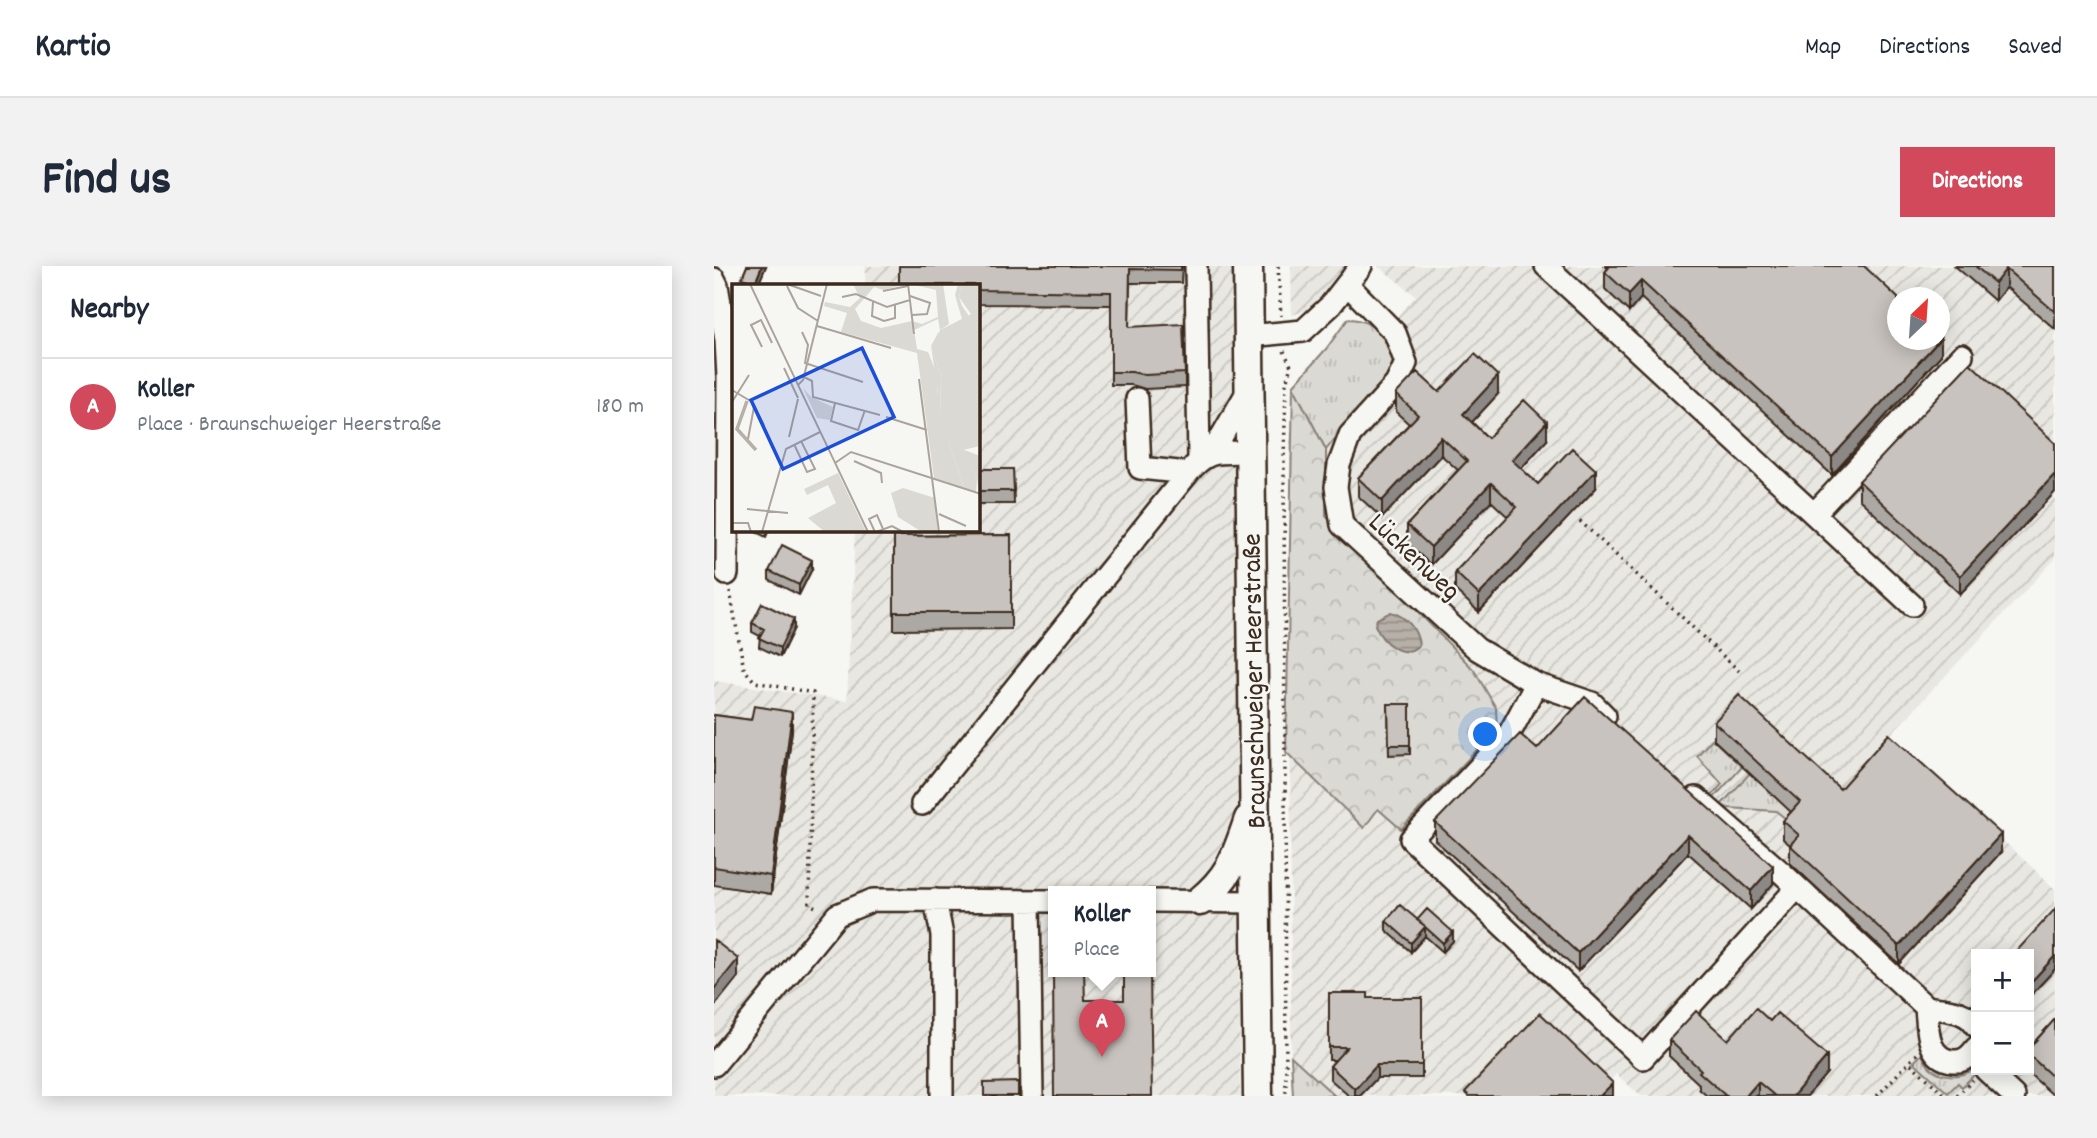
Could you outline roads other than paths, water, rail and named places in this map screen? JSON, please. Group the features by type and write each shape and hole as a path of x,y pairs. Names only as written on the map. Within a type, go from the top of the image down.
{"main road":[{"name":"Braunschweiger Heerstraße","path":"1248,266 1258,1096"},
{"path":"1200,901 1215,889 1227,874 1254,804"}],"street":[{"path":"1196,266 1200,462"},
{"path":"1248,336 1303,331 1330,306 1361,266"},
{"path":"1546,266 1912,605"},
{"path":"714,279 717,285 720,346 728,377 727,575"},
{"name":"Lückenweg","path":"1347,284 1395,333 1406,363 1396,384 1350,435 1339,465 1336,487 1342,525 1477,649 1536,684"},
{"path":"1814,514 1962,355"},
{"path":"922,804 1200,462 1249,389"},
{"path":"1137,399 1140,468 1200,462 1249,452"},
{"path":"1620,729 1592,704 1536,684 1507,738 1411,839 1643,1058 1797,888"},
{"path":"1685,788 1926,1007 1962,1013 1971,1018"},
{"path":"714,1065 837,915 873,900 1048,901"},
{"path":"935,901 942,935 942,1096"},
{"path":"1029,901 1032,1096"},
{"path":"1156,901 1256,902"},
{"path":"1926,1007 1930,1039 1936,1053 1949,1061 1971,1059"},
{"path":"1994,1075 2014,1096"}],"place":[{"name":"Koller","path":"1102,1057"}]}
